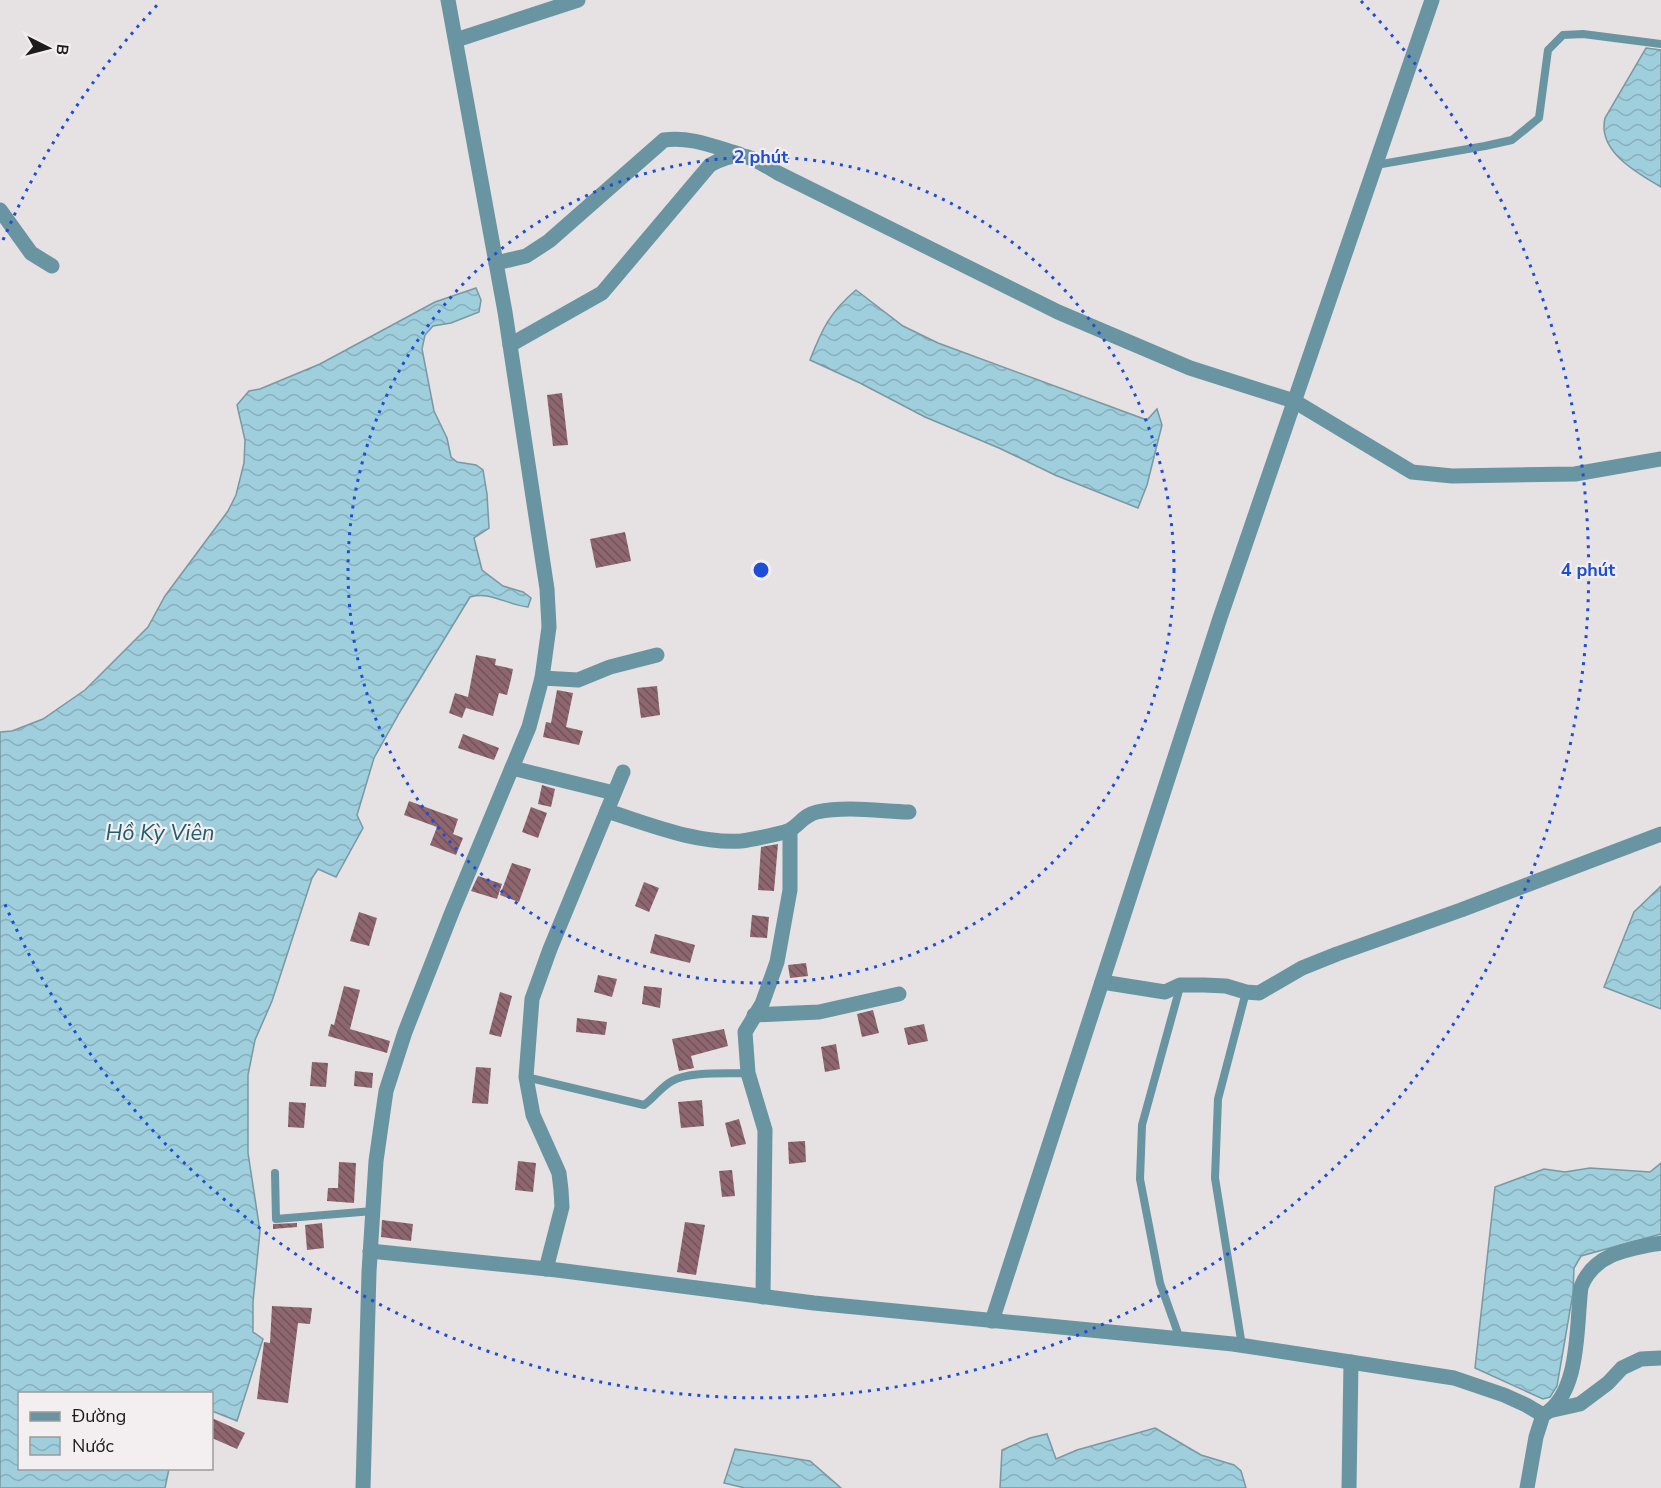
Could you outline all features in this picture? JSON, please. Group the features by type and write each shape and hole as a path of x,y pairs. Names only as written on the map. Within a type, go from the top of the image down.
{"street":[{"path":"363,1488 370,1251 376,1161 386,1091 405,1032 439,945 529,727 542,678 549,627 547,589 510,345 448,0"},
{"path":"456,40 578,0"},
{"path":"992,1321 1216,630 1432,0"},
{"path":"496,263 526,256 549,241 664,140 688,139 752,157 777,173 1058,312 1190,369 1294,401 1412,472 1452,476 1575,474 1661,459"},
{"path":"510,345 602,293 710,165 742,154"},
{"path":"0,210 31,253 52,266"},
{"path":"542,678 578,680 610,667 657,655"},
{"path":"512,768 615,793"},
{"path":"546,1269 562,1207 559,1173 533,1115 526,1077 532,999 550,949 623,772"},
{"path":"607,811 678,832 720,841 743,841 790,830 807,815 816,812 835,810 909,812"},
{"path":"764,1297 765,1130 748,1073 745,1032 762,1004 777,962 790,890 790,830"},
{"path":"1102,982 1165,992 1180,985 1226,986 1258,993 1302,968 1337,954 1461,910 1661,834"},
{"path":"754,1015 819,1012 898,994"},
{"path":"1527,1488 1536,1437 1548,1412 1564,1393 1573,1368 1581,1287 1585,1275 1599,1261 1626,1249 1661,1243"},
{"path":"370,1251 546,1269 764,1297 1242,1346 1455,1378 1548,1412 1580,1404 1608,1383 1622,1368 1641,1359 1661,1358"},
{"path":"1349,1488 1351,1362"}],"lane":[{"path":"1375,165 1512,140 1539,118 1548,50 1563,35 1583,34 1661,44"},
{"path":"1180,985 1142,1125 1140,1179 1160,1283 1180,1339"},
{"path":"1242,1346 1215,1178 1218,1099 1246,992"},
{"path":"526,1077 644,1105 674,1080 691,1076 748,1073"},
{"path":"275,1173 276,1219 373,1211"}],"water":[{"path":"1646,48 1661,50 1661,187 1621,160 1607,141 1604,130 1605,118"},
{"name":"Hồ Kỳ Viên","path":"476,288 481,300 479,312 451,323 433,326 425,335 422,349 434,411 447,438 451,457 457,462 476,465 483,470 489,528 474,538 482,570 503,586 523,592 531,598 528,607 492,597 470,597 374,758 357,815 363,828 336,877 318,869 312,878 272,1001 255,1040 248,1075 248,1153 260,1231 253,1302 253,1332 263,1339 237,1421 213,1411 213,1392 18,1392 18,1470 169,1470 165,1488 0,1488 0,732 12,731 43,719 85,690 148,627 165,596 228,511 236,495 244,463 245,440 237,405 249,391 260,389 320,364 435,302"},
{"path":"856,290 903,326 938,343 1147,420 1157,409 1162,425 1147,485 1138,508 1055,475 999,448 925,417 810,360 828,322"},
{"path":"1661,886 1661,1009 1604,987 1634,912"},
{"path":"1661,1163 1661,1234 1581,1256 1574,1268 1573,1293 1557,1386 1550,1397 1543,1399 1475,1368 1495,1187 1544,1169 1565,1172 1590,1168 1650,1172"},
{"path":"1155,1428 1201,1455 1234,1465 1241,1471 1246,1488 1000,1488 1002,1450 1030,1438 1047,1434 1056,1459 1077,1450"},
{"path":"735,1449 810,1461 841,1488 745,1488 724,1483"}],"building":[{"path":"562,393 568,445 553,446 547,395"},
{"path":"625,532 631,561 596,568 590,539"},
{"path":"476,655 496,659 495,665 513,669 511,679 507,695 499,693 493,716 466,708 467,705 462,718 449,713 455,693 468,697"},
{"path":"657,686 660,715 641,718 637,688"},
{"path":"557,690 573,693 566,727 583,731 579,745 543,737 546,722 551,723"},
{"path":"463,734 499,748 494,760 458,748"},
{"path":"542,785 555,789 551,807 538,804"},
{"path":"409,801 458,819 453,834 463,838 456,855 430,845 437,827 404,815"},
{"path":"531,807 547,813 538,838 522,832"},
{"path":"778,844 774,891 758,890 761,847"},
{"path":"512,863 531,869 519,902 500,895"},
{"path":"478,876 502,884 497,899 471,891"},
{"path":"644,882 659,888 649,912 635,906"},
{"path":"359,912 377,918 369,946 350,941"},
{"path":"752,915 769,917 767,938 750,937"},
{"path":"655,934 695,945 690,963 650,953"},
{"path":"806,963 808,976 790,978 788,965"},
{"path":"598,975 617,979 612,997 594,992"},
{"path":"344,986 360,990 350,1029 390,1041 387,1053 328,1036 331,1024 334,1025"},
{"path":"644,986 662,988 660,1008 642,1004"},
{"path":"500,992 512,996 501,1037 489,1034"},
{"path":"873,1010 879,1033 862,1037 857,1014"},
{"path":"577,1018 607,1022 605,1035 576,1032"},
{"path":"924,1024 928,1041 908,1045 904,1028"},
{"path":"724,1029 728,1046 691,1056 694,1068 679,1071 672,1039"},
{"path":"836,1044 840,1069 825,1072 821,1047"},
{"path":"312,1062 328,1063 326,1087 310,1086"},
{"path":"476,1067 491,1068 488,1104 472,1103"},
{"path":"355,1071 373,1073 372,1088 354,1086"},
{"path":"702,1100 704,1126 681,1128 678,1102"},
{"path":"289,1102 306,1103 304,1128 288,1127"},
{"path":"739,1119 746,1144 731,1147 725,1123"},
{"path":"805,1141 806,1162 789,1164 788,1142"},
{"path":"518,1161 536,1163 533,1192 515,1190"},
{"path":"339,1162 356,1163 354,1203 327,1201 328,1188 338,1188"},
{"path":"732,1170 735,1196 722,1197 719,1171"},
{"path":"382,1220 413,1224 411,1241 381,1237"},
{"path":"685,1222 705,1225 696,1275 677,1272"},
{"path":"297,1223 297,1227 273,1229 273,1224"},
{"path":"322,1223 324,1248 307,1250 305,1225"},
{"path":"272,1306 312,1308 310,1324 298,1323 288,1403 257,1399 264,1342 270,1343"},
{"path":"213,1418 245,1433 237,1449 213,1438"}]}
